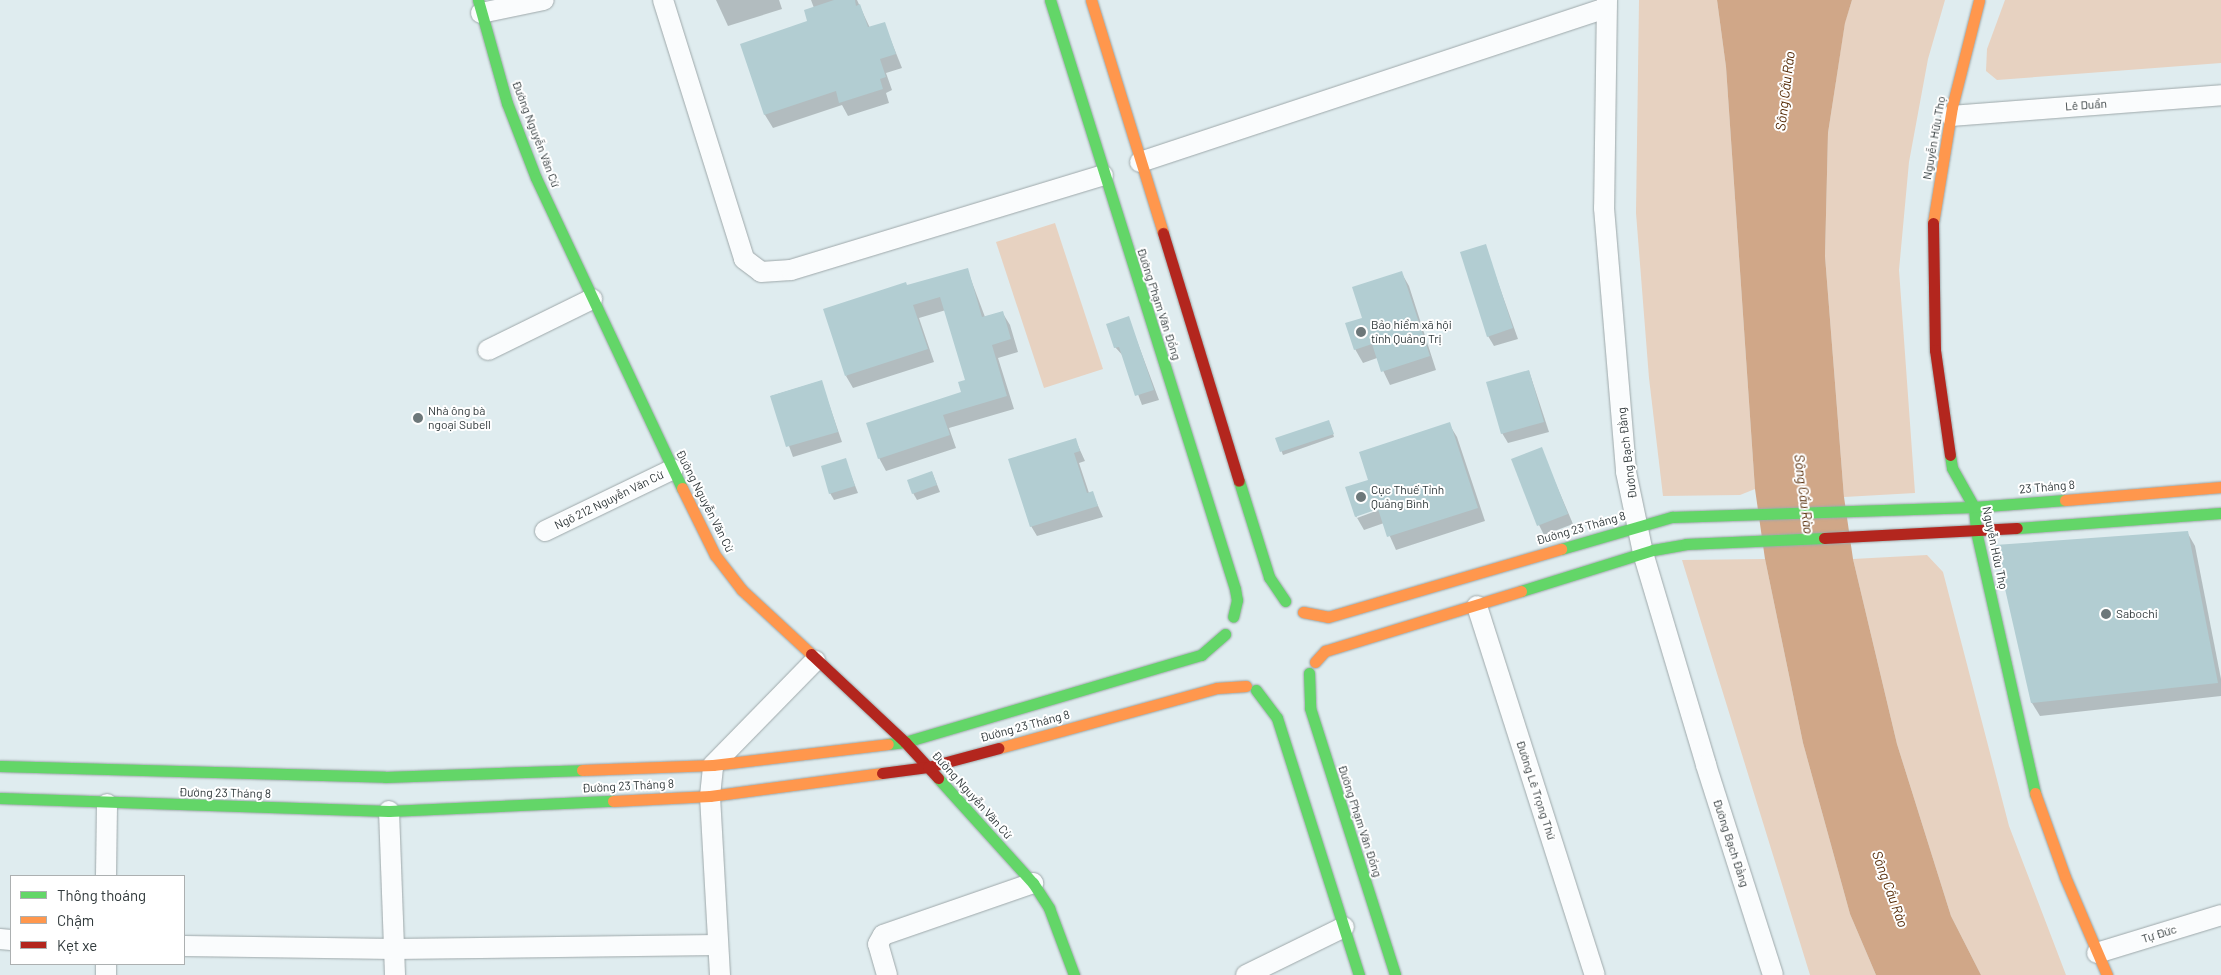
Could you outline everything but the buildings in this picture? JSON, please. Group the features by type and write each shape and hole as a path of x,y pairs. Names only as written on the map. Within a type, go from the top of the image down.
{"street":[{"path":"480,6 544,0"},
{"path":"663,0 744,260 761,272 791,270 1103,175 1606,4"},
{"name":"Đường Phạm Văn Đồng","path":"1050,0 1103,175 1235,589 1237,600 1233,617"},
{"name":"Đường Phạm Văn Đồng","path":"1091,0 1131,165 1269,577 1285,601"},
{"name":"Nguyễn Hữu Thọ","path":"1979,0 1950,116 1933,223 1935,350 1952,468 1974,507 1976,531 2034,790 2107,975"},
{"name":"Đường Bạch Đằng","path":"1606,4 1604,208 1626,472 1643,553 1706,765 1773,975"},
{"name":"Đường Nguyễn Văn Cừ","path":"480,6 511,112 536,178 673,469 721,562 742,590 815,661 905,742 1033,883 1049,908 1074,975"},
{"name":"Lê Duẩn","path":"1950,116 2221,95"},
{"path":"488,350 592,299"},
{"name":"Ngõ 212 Nguyễn Văn Cừ","path":"545,531 673,469"},
{"name":"23 Tháng 8","path":"1875,511 1974,507 2221,487"},
{"name":"Đường 23 Tháng 8","path":"1303,612 1328,617 1672,517 1875,511"},
{"path":"1294,688 1309,673 1315,662 1331,649 1477,606 1643,553 1686,544 1976,531 2221,513"},
{"path":"1271,598 1285,601 1303,612 1313,627"},
{"path":"1224,655 1225,634 1233,617 1251,603"},
{"name":"Đường Lê Trọng Thứ","path":"1477,606 1594,975"},
{"name":"Đường 23 Tháng 8","path":"0,766 133,772 385,777 713,765 905,742 1201,655 1225,634"},
{"path":"1315,662 1317,642"},
{"path":"720,975 710,796 713,765 815,661"},
{"name":"Đường Phạm Văn Đồng","path":"1309,673 1310,708 1395,975"},
{"path":"1232,674 1251,688 1277,718 1359,975"},
{"name":"Đường 23 Tháng 8","path":"0,798 107,804 389,811 710,796 928,767 1217,688 1251,688"},
{"path":"1251,688 1271,693"},
{"path":"106,875 107,804"},
{"path":"389,811 394,975"},
{"path":"887,975 878,944 882,935 1033,883"},
{"name":"Tự Đức","path":"2097,953 2221,916"},
{"path":"1246,975 1344,926"},
{"path":"185,946 394,949 717,945"}],"shaded area":[{"path":"1639,0 1717,0 1726,67 1755,489 1740,495 1663,496 1649,378 1636,213"},
{"path":"1852,0 1945,0 1928,59 1909,162 1899,270 1915,493 1844,497 1825,256 1828,133 1845,22"},
{"path":"2005,0 2221,0 2221,63 1997,80 1986,71 1987,49"},
{"path":"1055,223 1103,369 1044,388 996,242"},
{"path":"1927,555 1943,572 2009,826 2066,975 1981,975 1951,916 1897,744 1853,559"},
{"path":"1765,559 1803,743 1850,914 1876,975 1810,975 1682,560"}],"water":[{"name":"Sông Cầu Rào","path":"1717,0 1852,0 1845,23 1828,133 1825,256 1844,497 1853,559 1897,744 1951,916 1981,975 1876,975 1850,914 1803,743 1765,559 1755,489 1726,67"}],"traffic: fast":[{"path":"478,0 507,103 536,178 682,488"},
{"path":"1050,0 1235,589 1237,600 1233,617"},
{"path":"1950,455 1952,468 1974,507 1976,531 2035,793"},
{"path":"1239,481 1269,577 1285,601"},
{"path":"1561,549 1672,517 1974,507 2065,500"},
{"path":"2017,528 2221,513"},
{"path":"1521,591 1653,550 1686,544 1824,538"},
{"path":"888,744 905,742 1201,655 1225,634"},
{"path":"1309,673 1310,708 1395,975"},
{"path":"1256,690 1277,718 1359,975"},
{"path":"0,766 385,777 582,770"},
{"path":"938,778 1033,883 1049,908 1074,975"},
{"path":"0,798 389,811 613,801"}],"traffic: slow":[{"path":"1091,0 1163,233"},
{"path":"1933,223 1952,107 1979,0"},
{"path":"2065,500 2221,487"},
{"path":"682,488 715,555 742,590 811,654"},
{"path":"1303,612 1328,617 1561,549"},
{"path":"1315,662 1325,651 1521,591"},
{"path":"999,748 1217,688 1246,686"},
{"path":"582,770 713,765 888,744"},
{"path":"613,801 710,796 882,773"},
{"path":"2035,793 2065,877 2107,975"}],"traffic: jam":[{"path":"1933,223 1935,350 1950,455"},
{"path":"1163,233 1239,481"},
{"path":"1824,538 2017,528"},
{"path":"811,654 905,742 938,778"},
{"path":"882,773 928,767 999,748"}],"place":[{"name":"Bảo hiểm xã hội tỉnh Quảng Trị","path":"1361,332"},
{"name":"Nhà ông bà ngoại Subell","path":"418,418"},
{"name":"Cục Thuế Tỉnh Quảng Bình","path":"1361,497"},
{"name":"Sabochi","path":"2106,614"}]}
